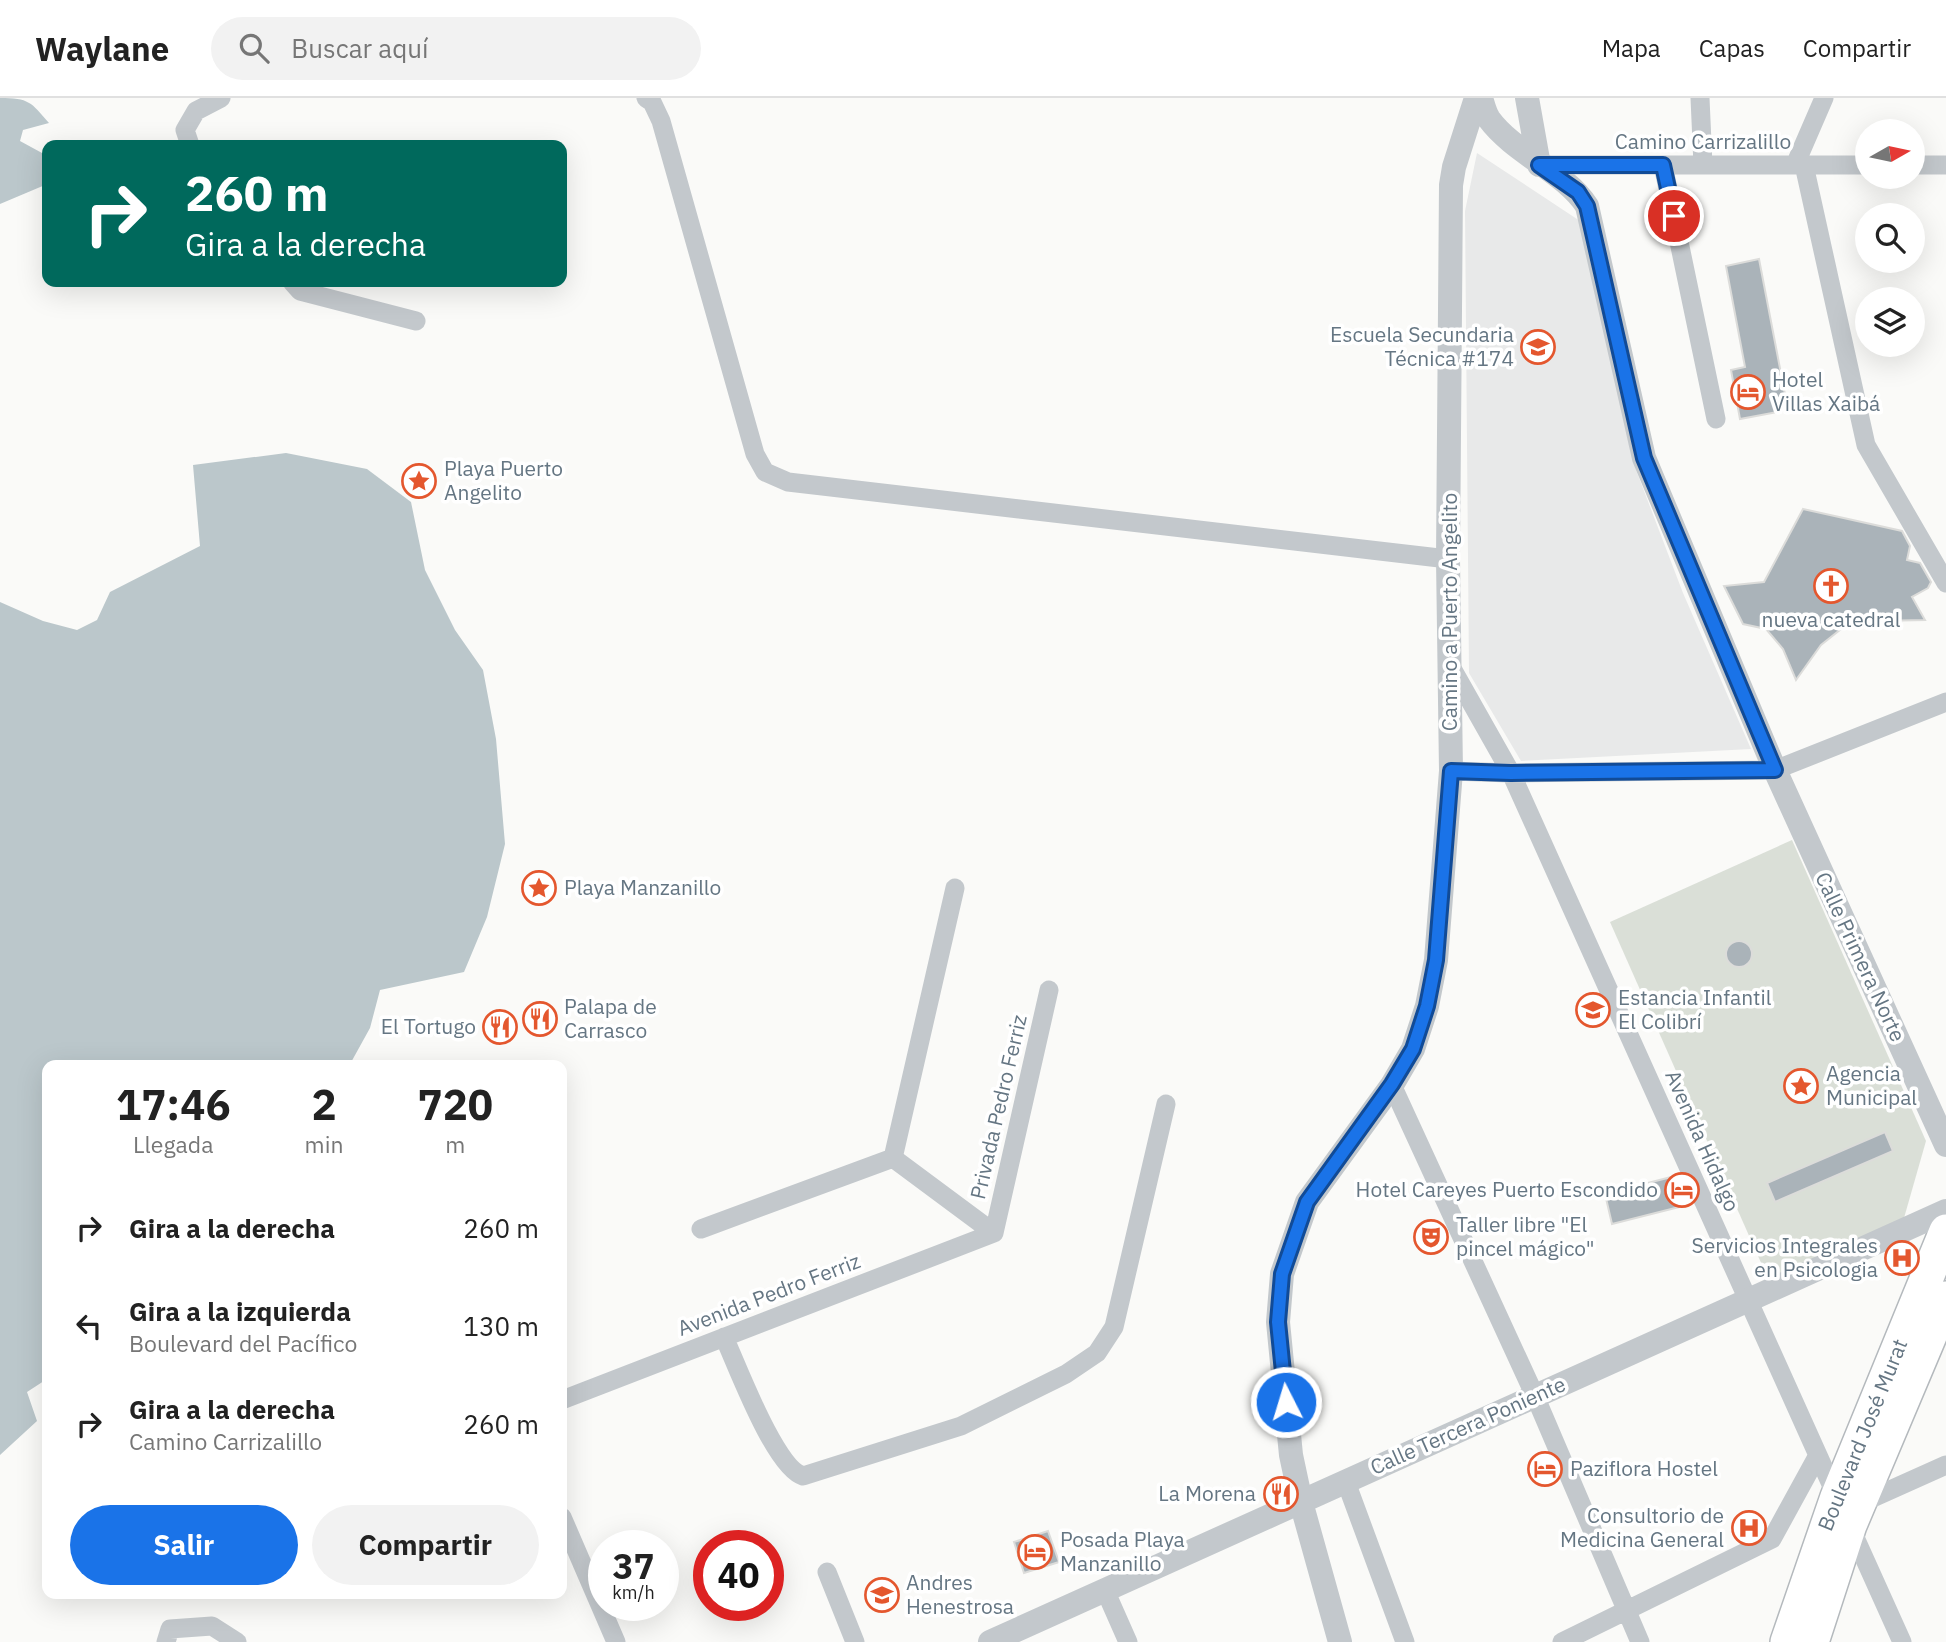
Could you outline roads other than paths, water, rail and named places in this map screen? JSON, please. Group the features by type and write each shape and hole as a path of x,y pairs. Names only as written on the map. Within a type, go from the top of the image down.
{"highway":[{"name":"Boulevard José Murat","path":"1812,1642 1849,1509 1946,1231"},
{"name":"Boulevard José Murat","path":"1787,1642 1946,1298"}],"street":[{"path":"188,140 185,130 196,111 221,98"},
{"path":"646,98 652,102 661,121 755,454 765,472 788,482 1448,559"},
{"path":"1700,98 1703,165"},
{"path":"1824,98 1800,165 1866,445 1946,583"},
{"path":"1494,105 1539,165"},
{"name":"Camino a Puerto Angelito","path":"1340,1642 1301,1502 1291,1455 1278,1322 1282,1274 1307,1202 1392,1084 1413,1049 1427,1006 1441,912 1451,771 1448,559 1451,185 1494,105"},
{"name":"Calle Primera Norte","path":"1494,105 1539,165 1578,192 1587,206 1644,458 1775,770 1946,1145"},
{"name":"Camino Carrizalillo","path":"1539,165 1855,165"},
{"path":"1663,165 1716,419"},
{"path":"1925,165 1946,165"},
{"path":"296,287 300,291 416,321"},
{"name":"Avenida Hidalgo","path":"1449,664 1511,773 1818,1455 1849,1509 1902,1642"},
{"path":"1451,771 1511,773 1775,770 1946,702"},
{"path":"893,1158 956,888"},
{"name":"Privada Pedro Ferriz","path":"993,1233 1049,990"},
{"path":"1392,1084 1535,1396 1640,1642"},
{"path":"724,1337 778,1454 794,1473 803,1476 961,1426 1066,1374 1097,1353 1114,1327 1166,1104"},
{"path":"701,1229 893,1158"},
{"path":"893,1158 993,1233"},
{"name":"Calle Tercera Poniente","path":"990,1642 1946,1211"},
{"name":"Avenida Pedro Ferriz","path":"567,1398 993,1233"},
{"path":"1562,1642 1772,1539 1818,1455"},
{"path":"1849,1509 1946,1465"},
{"path":"1346,1482 1405,1642"},
{"path":"567,1529 616,1642"},
{"path":"827,1572 855,1642"},
{"path":"1105,1590 1128,1642"},
{"path":"166,1642 170,1629 212,1626 237,1642"}],"place":[{"name":"Escuela Secundaria Técnica #174","path":"1538,347"},
{"name":"Hotel Villas Xaibá","path":"1748,392"},
{"name":"Playa Puerto Angelito","path":"419,481"},
{"name":"nueva catedral","path":"1831,586"},
{"name":"Playa Manzanillo","path":"539,888"},
{"name":"Estancia Infantil El Colibrí","path":"1593,1010"},
{"name":"Palapa de Carrasco","path":"540,1019"},
{"name":"El Tortugo","path":"500,1027"},
{"name":"Agencia Municipal","path":"1801,1086"},
{"name":"Hotel Careyes Puerto Escondido","path":"1682,1190"},
{"name":"Taller libre \"El pincel mágico\"","path":"1431,1237"},
{"name":"Servicios Integrales en Psicologia","path":"1902,1258"},
{"name":"Paziflora Hostel","path":"1545,1469"},
{"name":"La Morena","path":"1281,1494"},
{"name":"Consultorio de Medicina General","path":"1749,1528"},
{"name":"Posada Playa Manzanillo","path":"1035,1552"},
{"name":"Andres Henestrosa","path":"882,1595"}]}
